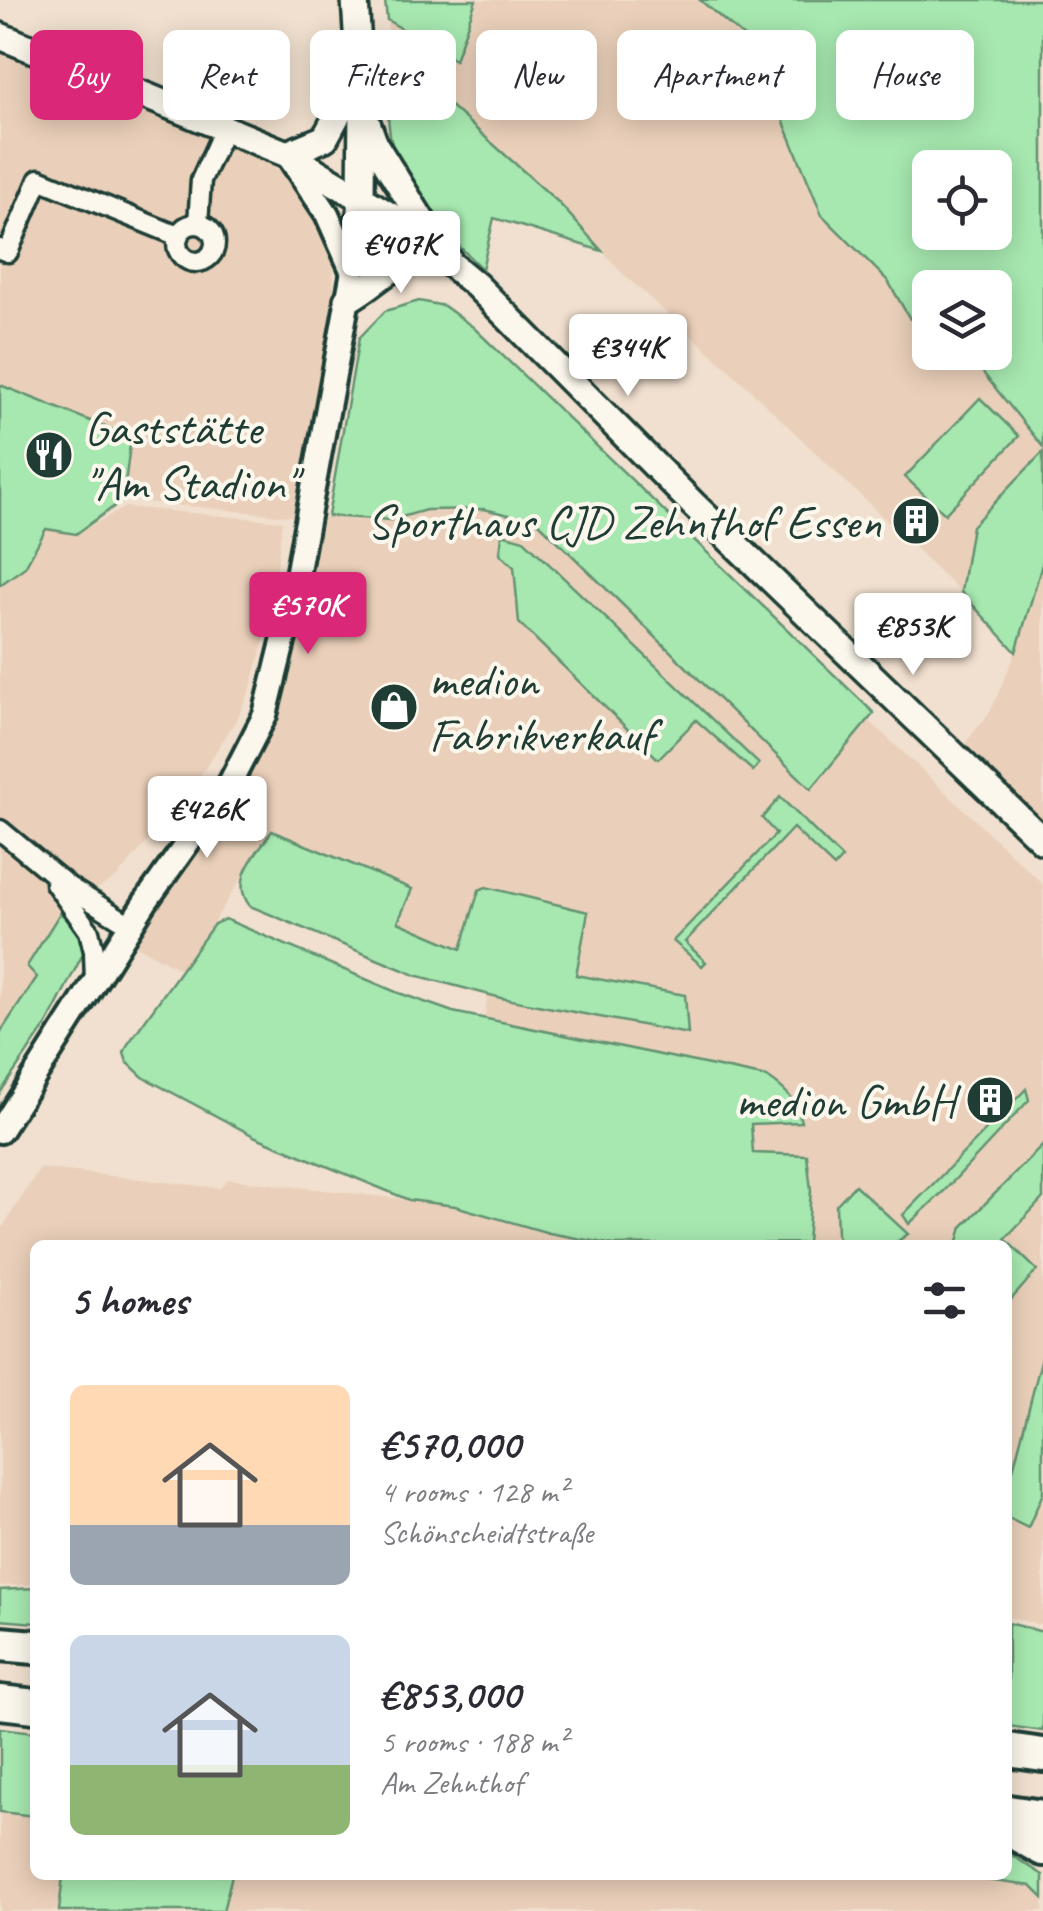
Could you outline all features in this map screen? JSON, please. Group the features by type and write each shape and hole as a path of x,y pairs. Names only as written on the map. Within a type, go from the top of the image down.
{"highway":[{"path":"0,1644 30,1647"},
{"path":"0,1702 30,1705"},
{"path":"1012,1751 1043,1755"},
{"path":"1012,1813 1043,1817"},
{"path":"1012,1830 1043,1849"}],"main road":[{"path":"354,0 356,30"},
{"path":"0,36 287,154 362,196 445,257 694,505 1043,841"},
{"path":"287,154 325,138 334,120"},
{"path":"361,120 362,196"},
{"path":"368,120 376,146 445,257"},
{"path":"348,300 398,263 420,257 445,257"}],"street":[{"path":"198,223 201,180 226,127"},
{"path":"287,154 328,214 353,271"},
{"path":"0,250 8,252 39,179 178,236"},
{"path":"0,1131 130,924 230,783 265,715 287,628 348,300 362,196"},
{"path":"198,223 209,228 215,239 214,251 206,260 193,262 181,255 178,236 186,226 198,223"},
{"path":"0,830 95,906 130,924"},
{"path":"44,866 89,930 94,982"}],"shaded area":[{"path":"476,0 700,0 735,30 617,30 617,120 783,120 822,215 888,281 912,319 912,370 981,370 1043,447 1043,452 972,526 961,592 623,274 558,202 456,111 456,55"},
{"path":"387,20 404,30 388,30"},
{"path":"0,39 30,51 30,120 143,120 143,98 163,106 163,120 197,120 226,132 304,189 333,237 334,315 300,517 123,500 131,437 0,385"},
{"path":"579,443 1043,884 1043,1626 1012,1618 1012,1240 30,1240 30,1584 0,1586 0,1231 40,1168 220,1188 228,1179 455,1205 488,994 500,943 462,949 398,922 412,890 254,858 183,971 122,938 259,738 307,526 328,516 391,520 426,510 484,508 506,518"},
{"path":"125,507 282,521 273,606 251,688 237,719 187,796 116,878 63,908 27,966 37,976 0,1033 0,585 25,567 46,529 76,534"},
{"path":"1043,561 1043,834 957,753 990,712 1016,652"},
{"path":"0,1812 30,1815 30,1880 62,1880 59,1911 0,1911"},
{"path":"231,1880 986,1880 1031,1886 1043,1898 1043,1911 223,1911"}],"green space":[{"path":"385,0 476,0 456,57 456,30 404,30 387,20"},
{"path":"700,0 1043,0 1043,447 981,370 1012,370 1012,270 912,270 910,319 888,281 822,215 783,120 816,120 816,30 735,30"},
{"path":"456,111 558,202 602,251 494,218 482,269 456,244 409,185 394,152 389,120 456,120"},
{"path":"419,301 444,306 473,327 874,713 811,789 538,522 484,509 426,510 391,520 328,516 359,338 385,311"},
{"path":"0,385 131,437 123,500 76,534 46,529 25,567 0,585"},
{"path":"980,398 1019,436 945,514 905,477"},
{"path":"1043,452 1043,561 1016,652 961,592 972,526"},
{"path":"502,534 524,540 759,764 753,771 696,720 658,759 519,623 514,567 500,554"},
{"path":"780,797 842,858 834,867 793,828 685,942 706,962 702,966 673,941 776,834 762,818"},
{"path":"272,831 412,889 398,922 461,949 479,890 486,887 588,912 576,975 685,995 688,1034 501,998 415,975 250,906 244,896 244,877"},
{"path":"60,913 82,933 85,950 47,1024 0,1093 0,1033 37,977 27,966"},
{"path":"225,919 396,992 453,1012 767,1077 789,1096 801,1122 751,1124 753,1153 807,1155 811,1190 807,1240 587,1240 455,1206 409,1200 256,1137 143,1077 127,1062 124,1053 128,1044 214,924"},
{"path":"1026,1089 1029,1100 909,1224 903,1215"},
{"path":"1043,1145 1043,1198 1006,1240 958,1240 962,1227"},
{"path":"855,1185 908,1234 899,1240 840,1240 836,1205"},
{"path":"1012,1246 1037,1270 1012,1298"},
{"path":"1043,1353 1043,1493 1028,1528 1012,1520 1012,1473"},
{"path":"30,1588 30,1623 0,1620 0,1590"},
{"path":"1012,1624 1043,1632 1043,1731 1012,1727"},
{"path":"0,1728 30,1731 30,1815 0,1812"},
{"path":"1012,1856 1043,1875 1043,1898 1031,1886 986,1880 1012,1880"},
{"path":"62,1880 231,1880 223,1911 59,1911"}],"place":[{"name":"Gaststätte \"Am Stadion\"","path":"49,455"},
{"name":"Sporthaus CJD Zehnthof Essen","path":"916,521"},
{"name":"medion Fabrikverkauf","path":"394,707"},
{"name":"medion GmbH","path":"990,1100"}]}
